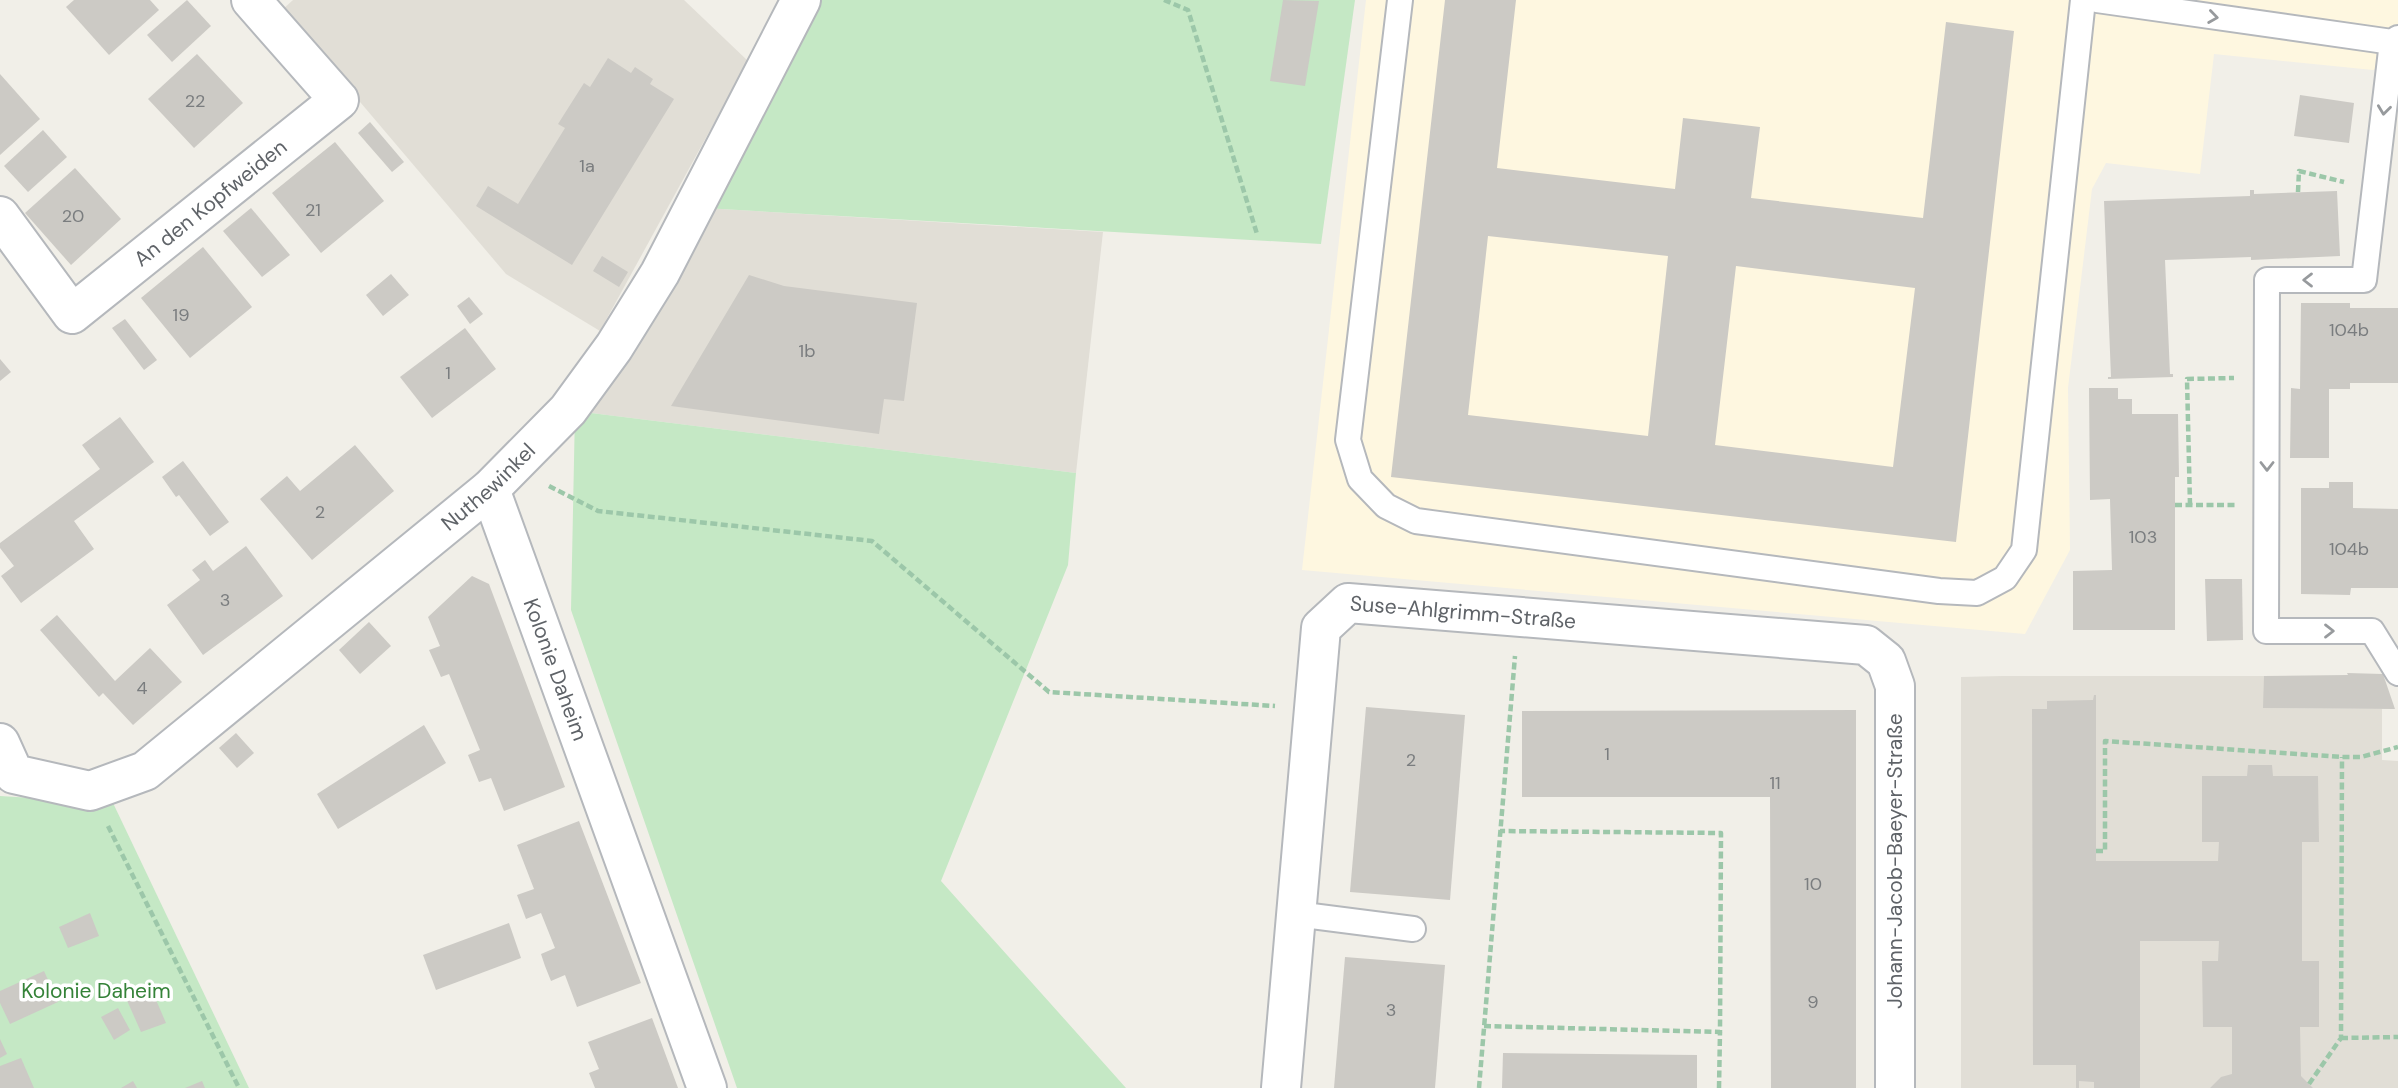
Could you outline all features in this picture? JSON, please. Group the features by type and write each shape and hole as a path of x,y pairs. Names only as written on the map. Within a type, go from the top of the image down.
{"street":[{"name":"An den Kopfweiden","path":"0,216 72,314 339,100 251,0"},
{"name":"Nuthewinkel","path":"90,791 145,771 501,478 568,410 614,347 653,284 801,0"},
{"name":"Kolonie Daheim","path":"501,478 707,1088"},
{"name":"Suse-Ahlgrimm-Straße","path":"1281,1088 1321,628 1348,603 1866,645"},
{"name":"Johann-Jacob-Baeyer-Straße","path":"1866,645 1886,661 1895,686 1895,1088"},
{"path":"4,763 90,791"}],"lane":[{"path":"1400,0 1348,440 1360,479 1386,506 1416,521 1939,591 1977,593 2005,578 2024,550 2083,0"},
{"path":"2097,0 2396,43 2364,281 2267,280 2266,631 2372,631 2398,673"},
{"path":"1296,914 1413,929"}],"path":[{"path":"1164,0 1188,10 1257,234"},
{"path":"2190,505 2187,379 2267,377"},
{"path":"501,478 598,511 872,541 1049,692 1314,708"},
{"path":"2175,505 2241,505 2267,510"},
{"path":"1479,1088 1518,617"},
{"path":"2096,851 2105,851 2105,741 2342,757 2361,757 2398,747"},
{"path":"2309,1084 2341,1038 2342,757"},
{"path":"90,791 239,1088"},
{"path":"1500,831 1721,833 1719,1088"},
{"path":"1484,1026 1720,1032"},
{"path":"2341,1038 2398,1037"}],"shaded area":[{"path":"293,0 684,0 748,61 600,331 506,274 282,10"},
{"path":"1366,0 2398,0 2398,61 2373,70 2214,54 2200,174 2106,163 2092,189 2068,388 2070,550 2025,634 1302,570"},
{"path":"704,208 1103,232 1076,473 575,411"},
{"path":"2264,676 2264,708 2382,709 2382,760 2398,761 2398,1088 1961,1088 1961,677"}],"green space":[{"path":"805,0 1355,0 1321,244 704,208"},
{"path":"575,411 1076,473 1068,565 941,881 1126,1088 737,1088 571,610"},
{"name":"Kolonie Daheim","path":"0,796 113,803 249,1088 0,1088"}],"building":[{"path":"74,0 150,0 159,10 109,55 66,7"},
{"path":"187,0 211,26 172,62 147,35"},
{"path":"1283,0 1319,1 1305,86 1270,81"},
{"path":"1445,0 1516,0 1497,168 1675,189 1683,118 1760,127 1751,198 1923,218 1946,22 2014,31 1956,542 1391,477","holes":["1488,236 1668,256 1648,436 1468,415","1736,266 1915,288 1893,467 1715,445"]},
{"path":"197,54 243,103 194,148 148,99"},
{"path":"608,58 631,73 635,67 653,79 650,84 674,99 572,265 476,206 488,186 518,204 565,128 558,124 584,83 590,87"},
{"path":"0,74 40,119 0,155"},
{"path":"2300,95 2354,103 2349,143 2294,136"},
{"path":"370,122 404,162 392,172 358,133"},
{"path":"43,130 67,157 28,192 4,166"},
{"path":"335,142 384,201 321,253 272,193"},
{"path":"75,168 121,219 71,265 25,213"},
{"path":"2250,190 2254,190 2254,194 2337,191 2340,256 2165,260 2170,374 2173,374 2173,377 2108,379 2111,377 2104,201 2250,196"},
{"path":"251,208 290,255 262,277 223,231"},
{"path":"203,247 252,307 190,358 141,298"},
{"path":"602,256 628,272 619,287 593,271"},
{"path":"391,274 409,295 383,316 366,295"},
{"path":"749,275 784,286 917,303 904,401 884,399 879,434 671,406"},
{"path":"469,297 483,314 470,324 457,306"},
{"path":"2301,303 2350,303 2350,308 2398,308 2398,383 2350,383 2350,389 2329,389 2329,458 2290,458 2291,388 2300,389"},
{"path":"125,319 157,360 144,370 112,328"},
{"path":"465,328 496,369 432,418 400,377"},
{"path":"0,359 11,372 0,381"},
{"path":"2089,388 2118,388 2118,399 2132,399 2132,414 2178,414 2179,477 2175,477 2175,630 2073,630 2073,571 2112,570 2110,499 2090,500"},
{"path":"120,417 154,462 74,521 94,549 21,603 1,576 14,566 0,548 0,543 100,469 82,445"},
{"path":"355,445 394,491 312,560 260,499 287,476 300,491"},
{"path":"183,461 229,522 210,536 162,477"},
{"path":"2329,482 2353,482 2353,508 2398,509 2398,588 2351,588 2350,595 2301,594 2301,488 2329,488"},
{"path":"246,546 283,596 203,655 167,605 200,580 192,570 205,560 213,571"},
{"path":"472,576 489,584 565,787 504,811 491,778 479,782 468,755 480,750 449,674 441,677 429,650 440,646 428,617"},
{"path":"2205,579 2242,579 2243,640 2207,641"},
{"path":"57,615 115,681 150,648 182,682 133,725 103,693 99,697 40,630"},
{"path":"369,622 391,646 360,674 339,650"},
{"path":"2347,673 2383,674 2395,709 2263,708 2264,676 2348,675"},
{"path":"2094,695 2096,861 2218,861 2219,842 2202,842 2202,776 2247,776 2248,765 2272,765 2273,776 2318,776 2319,842 2302,842 2302,961 2319,961 2319,1027 2300,1027 2301,1076 2313,1088 2210,1088 2221,1077 2232,1074 2232,1027 2203,1027 2202,961 2218,961 2219,941 2140,941 2140,1088 2094,1088 2094,1082 2079,1081 2079,1088 2076,1088 2076,1065 2033,1065 2032,709 2047,709 2047,701 2093,700"},
{"path":"1366,707 1465,715 1450,900 1350,892"},
{"path":"1856,710 1856,1088 1771,1088 1770,797 1522,797 1522,711"},
{"path":"424,725 446,763 338,829 317,794"},
{"path":"236,733 254,753 237,768 219,748"},
{"path":"579,821 641,983 577,1007 565,975 551,981 545,966 541,954 555,948 541,913 526,919 517,895 534,889 517,845"},
{"path":"90,913 99,936 68,948 59,927"},
{"path":"509,923 521,958 436,990 423,955"},
{"path":"1345,957 1445,965 1435,1088 1334,1088"},
{"path":"44,971 58,1002 10,1024 0,1003 0,991"},
{"path":"150,986 166,1023 141,1032 125,996"},
{"path":"118,1008 130,1030 114,1040 101,1017"},
{"path":"652,1018 678,1088 595,1088 589,1073 599,1069 588,1042"},
{"path":"0,1039 7,1054 0,1058"},
{"path":"1503,1053 1697,1055 1697,1088 1502,1088"},
{"path":"21,1058 34,1088 0,1088 0,1066"},
{"path":"133,1081 137,1088 121,1088"},
{"path":"202,1081 205,1088 185,1088"}]}
